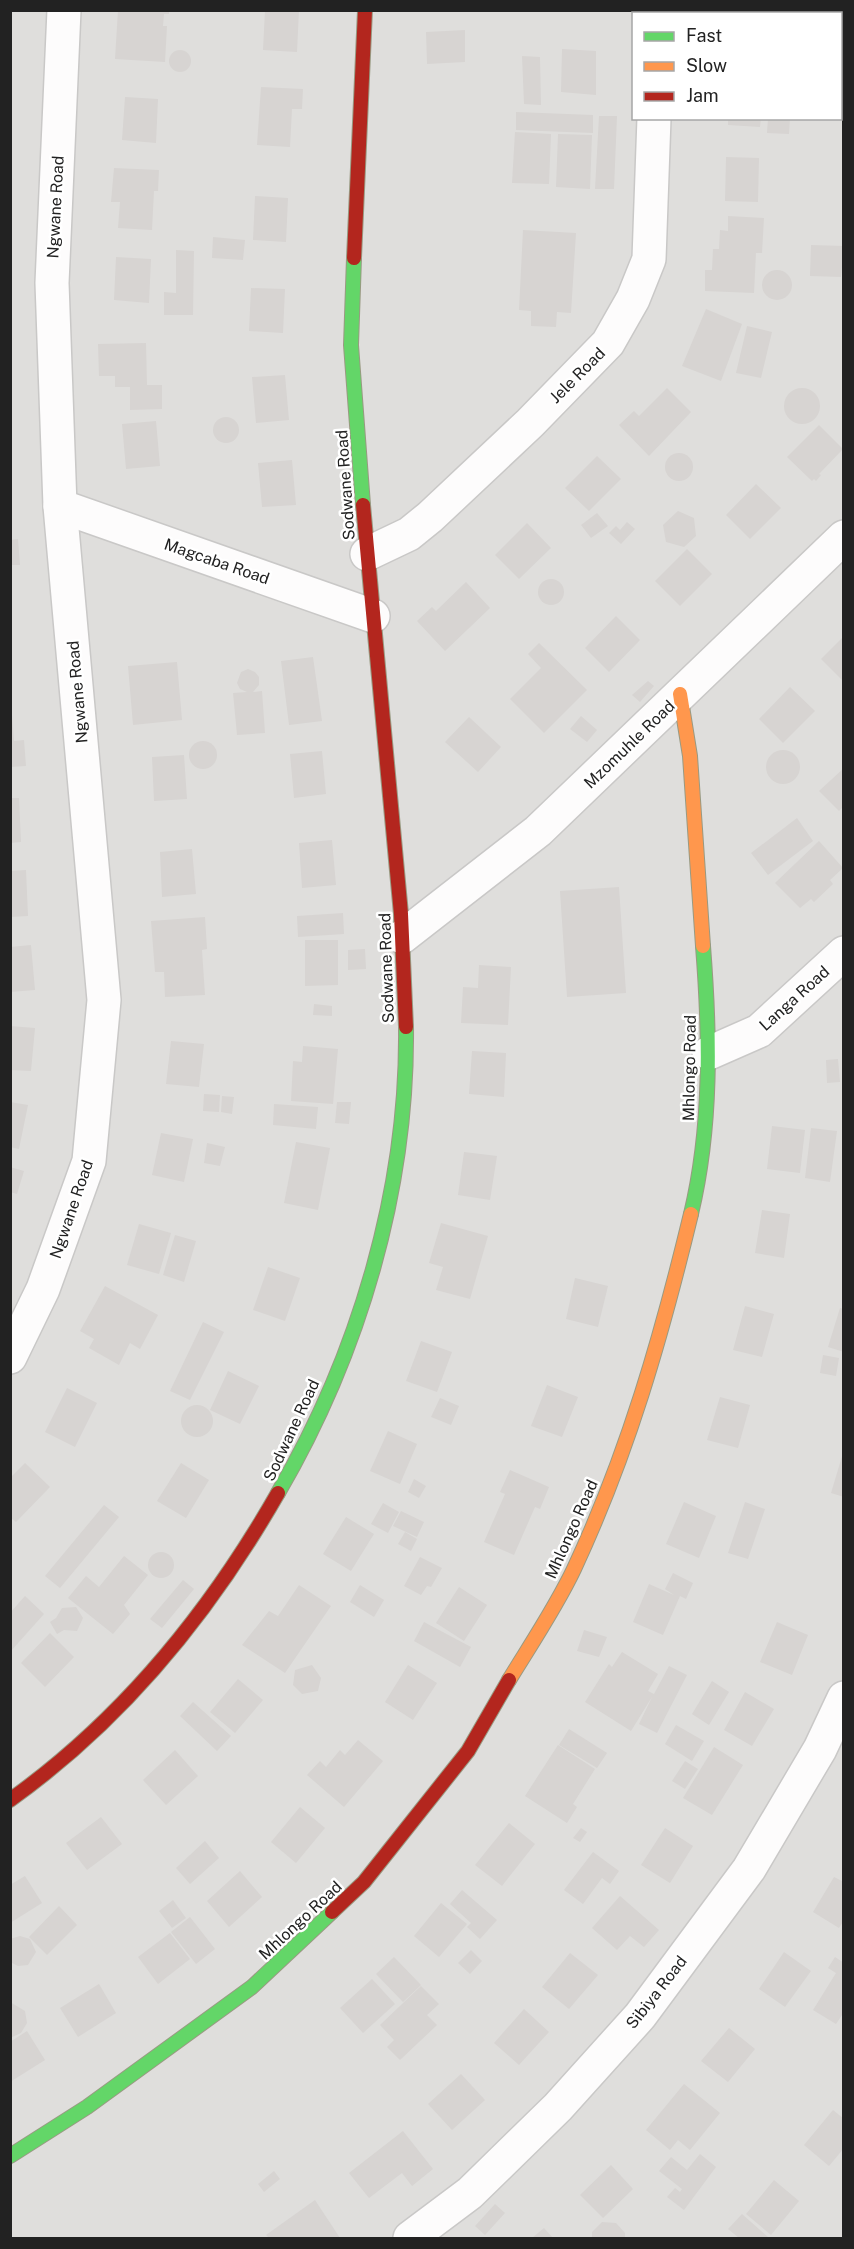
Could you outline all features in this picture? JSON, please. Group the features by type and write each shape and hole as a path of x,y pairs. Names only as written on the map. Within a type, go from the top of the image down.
{"street":[{"name":"Ngwane Road","path":"10,1357 43,1288 89,1161 104,1000 60,506 52,283 64,10"},
{"name":"Sodwane Road","path":"10,1800 70,1754 140,1685 210,1602 270,1513 314,1428 363,1304 393,1190 404,1103 402,937 367,554 352,350 354,237 365,10"},
{"name":"Jele Road","path":"367,554 409,534 430,517 530,423 608,343 633,299 649,259 654,120"},
{"name":"Magcaba Road","path":"60,506 374,616"},
{"name":"Mzomuhle Road","path":"402,937 538,831 843,537"},
{"name":"Mhlongo Road","path":"10,2156 87,2108 252,1987 364,1882 468,1751 573,1571 630,1435 664,1327 692,1209 704,1129 709,1053 690,756 681,694"},
{"name":"Langa Road","path":"709,1053 759,1030 843,953"},
{"name":"Sibiya Road","path":"410,2238 470,2193 558,2107 640,2016 749,1869 820,1749 843,1698"}],"shaded area":[{"path":"11,11 843,11 843,2238 11,2238"}],"building":[{"path":"118,10 169,10 169,14 164,14 163,26 167,26 165,62 115,59"},
{"path":"265,10 299,10 297,52 263,50"},
{"path":"734,10 767,10 767,12 734,12"},
{"path":"465,30 465,62 427,64 426,32"},
{"path":"562,49 596,51 596,95 561,92"},
{"path":"180,50 188,53 191,61 188,69 180,72 172,69 169,61 172,53"},
{"path":"522,56 540,57 541,105 524,104"},
{"path":"261,87 303,89 302,109 292,109 290,147 257,145"},
{"path":"125,97 158,99 156,143 122,140"},
{"path":"516,112 593,115 593,133 516,130"},
{"path":"599,116 617,116 614,189 595,189"},
{"path":"728,120 761,120 760,127 728,125"},
{"path":"768,120 790,120 789,134 767,133"},
{"path":"515,132 551,134 549,184 512,183"},
{"path":"558,134 592,135 590,189 556,187"},
{"path":"726,157 759,158 758,202 725,201"},
{"path":"114,168 159,170 158,191 154,191 152,230 118,228 120,202 111,202"},
{"path":"255,196 288,198 286,242 253,240"},
{"path":"728,216 764,218 762,253 756,253 754,293 705,291 705,270 712,270 713,249 719,249 720,230 728,231"},
{"path":"523,230 576,233 571,313 557,312 556,327 531,326 531,311 519,310"},
{"path":"213,237 245,240 243,260 212,258"},
{"path":"811,245 844,246 841,277 810,276"},
{"path":"176,250 194,251 193,315 164,315 164,292 176,293"},
{"path":"116,257 151,259 149,303 114,300"},
{"path":"777,270 788,274 792,285 788,296 777,300 766,296 762,285 766,274"},
{"path":"251,288 285,289 283,333 249,331"},
{"path":"706,309 742,324 721,381 682,366"},
{"path":"747,326 772,332 761,378 736,373"},
{"path":"146,343 147,385 162,385 162,409 130,410 130,387 115,387 115,376 99,376 98,344"},
{"path":"285,375 289,420 256,423 252,377"},
{"path":"667,388 691,412 649,456 619,425 634,411 639,416"},
{"path":"802,388 814,394 820,406 814,418 802,424 790,418 784,406 790,394"},
{"path":"226,417 235,421 239,430 235,439 226,443 217,439 213,430 217,421"},
{"path":"156,421 160,466 126,469 122,424"},
{"path":"819,425 843,449 819,474 821,475 816,481 814,479 812,481 787,457"},
{"path":"679,453 689,457 693,467 689,477 679,481 669,477 665,467 669,457"},
{"path":"597,456 621,479 589,511 565,488"},
{"path":"292,460 296,505 262,507 258,463"},
{"path":"756,484 781,508 750,539 726,515"},
{"path":"678,511 694,518 696,536 684,547 666,542 663,525"},
{"path":"597,513 608,526 591,538 581,525"},
{"path":"627,522 635,529 621,544 609,533 616,526 620,530"},
{"path":"527,523 551,548 519,579 495,555"},
{"path":"18,539 20,565 10,565 10,540"},
{"path":"687,549 712,574 680,606 655,581"},
{"path":"551,579 560,583 564,592 560,601 551,605 542,601 538,592 542,583"},
{"path":"466,582 490,608 445,651 417,621 432,607 436,611"},
{"path":"616,616 640,640 609,672 585,648"},
{"path":"844,636 844,682 821,659"},
{"path":"539,643 587,690 544,733 510,699 541,668 528,654"},
{"path":"313,657 322,721 289,725 281,661"},
{"path":"177,662 182,720 133,725 128,666"},
{"path":"248,669 259,677 259,685 253,692 262,691 265,733 237,735 233,693 247,692 240,689 237,683 241,672"},
{"path":"648,681 654,686 640,702 632,695"},
{"path":"790,687 815,711 783,743 759,719"},
{"path":"12,715 14,741 24,740 26,766 10,767"},
{"path":"581,716 597,730 587,742 570,729"},
{"path":"469,717 501,747 478,772 445,742"},
{"path":"203,741 213,745 217,755 213,765 203,769 193,765 189,755 193,745"},
{"path":"783,750 795,755 800,767 795,779 783,784 771,779 766,767 771,755"},
{"path":"322,751 326,794 294,798 290,754"},
{"path":"184,755 187,799 154,801 152,757"},
{"path":"844,768 844,806 839,811 819,791"},
{"path":"10,798 19,798 21,842 10,843"},
{"path":"797,818 813,841 768,875 751,853"},
{"path":"332,840 336,885 302,888 299,843"},
{"path":"819,841 843,868 830,880 833,884 814,902 811,899 800,908 775,883"},
{"path":"192,849 196,894 162,897 160,852"},
{"path":"26,870 28,916 10,917 10,871"},
{"path":"619,887 626,993 567,997 560,891"},
{"path":"343,913 344,934 298,937 297,916"},
{"path":"205,917 207,949 202,950 205,995 165,997 164,972 155,972 151,921"},
{"path":"305,940 338,940 338,985 305,986"},
{"path":"31,945 35,990 10,992 10,947"},
{"path":"365,949 366,969 348,970 348,950"},
{"path":"479,965 511,967 508,1025 461,1023 463,987 478,988"},
{"path":"314,1004 332,1006 332,1016 313,1015"},
{"path":"10,1026 35,1028 31,1071 10,1070"},
{"path":"171,1041 204,1044 199,1087 166,1084"},
{"path":"303,1046 338,1049 333,1104 291,1101 293,1061 302,1062"},
{"path":"472,1051 506,1053 504,1097 469,1094"},
{"path":"838,1059 840,1082 827,1083 826,1060"},
{"path":"204,1094 220,1095 219,1112 203,1111"},
{"path":"222,1096 234,1097 232,1114 221,1112"},
{"path":"10,1102 28,1105 19,1149 10,1147"},
{"path":"337,1102 351,1102 349,1124 335,1123"},
{"path":"274,1104 318,1107 316,1129 273,1125"},
{"path":"772,1126 805,1130 800,1173 767,1169"},
{"path":"811,1128 837,1131 830,1182 805,1178"},
{"path":"161,1133 193,1139 184,1182 152,1175"},
{"path":"296,1142 330,1148 318,1210 284,1203"},
{"path":"207,1143 225,1147 220,1166 204,1163"},
{"path":"464,1152 497,1156 490,1200 458,1195"},
{"path":"10,1167 24,1171 17,1194 10,1192"},
{"path":"762,1210 790,1214 784,1258 755,1253"},
{"path":"441,1223 488,1236 470,1299 436,1290 443,1267 429,1263"},
{"path":"139,1224 171,1233 159,1274 127,1265"},
{"path":"175,1235 196,1241 184,1282 163,1275"},
{"path":"268,1267 300,1278 285,1321 253,1310"},
{"path":"575,1278 608,1286 598,1327 566,1319"},
{"path":"105,1286 158,1315 140,1349 130,1343 119,1365 89,1348 94,1339 80,1331"},
{"path":"745,1306 774,1314 762,1357 733,1350"},
{"path":"840,1308 844,1309 844,1352 828,1347"},
{"path":"203,1322 224,1332 190,1400 170,1391"},
{"path":"421,1341 452,1352 437,1392 406,1381"},
{"path":"823,1355 839,1358 836,1376 820,1373"},
{"path":"228,1371 259,1386 240,1424 210,1410"},
{"path":"547,1385 578,1397 562,1437 531,1426"},
{"path":"67,1388 97,1403 75,1447 45,1432"},
{"path":"720,1397 750,1405 738,1448 707,1440"},
{"path":"440,1398 459,1406 451,1425 431,1417"},
{"path":"197,1405 208,1410 213,1421 208,1432 197,1437 186,1432 181,1421 186,1410"},
{"path":"388,1431 417,1444 400,1484 370,1471"},
{"path":"844,1453 844,1497 831,1493"},
{"path":"25,1463 50,1487 16,1522 10,1517 10,1478"},
{"path":"181,1463 209,1480 186,1518 157,1501"},
{"path":"510,1470 549,1487 540,1509 535,1507 514,1555 484,1542 505,1494 500,1492"},
{"path":"414,1479 426,1486 419,1498 408,1492"},
{"path":"684,1502 716,1516 699,1558 666,1544"},
{"path":"745,1502 765,1509 748,1559 728,1553"},
{"path":"383,1503 399,1512 388,1533 371,1524"},
{"path":"104,1505 119,1517 60,1588 45,1576"},
{"path":"401,1511 424,1522 417,1537 393,1526"},
{"path":"346,1517 374,1534 351,1571 323,1554"},
{"path":"405,1532 417,1539 411,1551 398,1544"},
{"path":"161,1552 170,1556 174,1565 170,1574 161,1578 152,1574 148,1565 152,1556"},
{"path":"124,1556 148,1575 124,1605 130,1614 113,1634 68,1598 86,1576 99,1587"},
{"path":"420,1557 442,1568 431,1587 427,1586 421,1595 404,1586"},
{"path":"673,1573 693,1583 686,1599 680,1596 663,1635 633,1622 649,1584 674,1595 665,1589"},
{"path":"183,1580 194,1589 162,1628 150,1619"},
{"path":"299,1585 331,1606 285,1673 242,1645 269,1611 278,1616"},
{"path":"360,1585 384,1600 374,1617 350,1602"},
{"path":"459,1587 487,1605 464,1641 436,1623"},
{"path":"25,1596 44,1614 10,1652 10,1613"},
{"path":"76,1607 83,1618 77,1631 64,1630 57,1634 50,1622 56,1618 62,1608"},
{"path":"424,1622 471,1647 460,1667 414,1641"},
{"path":"777,1622 808,1635 792,1675 760,1662"},
{"path":"584,1630 607,1637 599,1657 577,1651"},
{"path":"50,1633 74,1657 45,1687 21,1663"},
{"path":"622,1652 658,1674 648,1691 654,1694 669,1666 687,1675 657,1733 639,1724 652,1697 631,1731 585,1702 609,1664 612,1667"},
{"path":"312,1665 321,1678 318,1691 302,1694 293,1685 295,1670"},
{"path":"408,1665 437,1683 413,1720 385,1702"},
{"path":"238,1679 263,1700 235,1733 210,1712"},
{"path":"712,1681 729,1692 709,1725 692,1714"},
{"path":"745,1692 774,1709 752,1746 724,1730"},
{"path":"193,1702 231,1736 217,1751 180,1716"},
{"path":"676,1725 704,1741 692,1761 665,1744"},
{"path":"569,1729 607,1753 597,1768 559,1745"},
{"path":"358,1740 383,1761 344,1807 307,1775 320,1761 326,1767 340,1750 345,1755"},
{"path":"558,1745 595,1769 573,1804 577,1807 567,1823 525,1796"},
{"path":"714,1747 743,1765 712,1815 683,1798"},
{"path":"175,1750 198,1776 166,1805 143,1780"},
{"path":"685,1761 698,1769 685,1789 672,1781"},
{"path":"300,1807 325,1828 296,1863 271,1842"},
{"path":"101,1817 122,1844 87,1870 66,1843"},
{"path":"509,1823 535,1844 502,1886 475,1865"},
{"path":"581,1828 587,1832 580,1842 573,1838"},
{"path":"665,1828 693,1846 670,1883 641,1865"},
{"path":"205,1841 219,1858 190,1884 176,1868"},
{"path":"593,1852 619,1871 610,1884 602,1878 583,1904 564,1890"},
{"path":"240,1871 262,1897 229,1927 207,1901"},
{"path":"25,1876 42,1903 10,1923 10,1885"},
{"path":"834,1877 844,1882 844,1920 839,1928 813,1912"},
{"path":"462,1890 497,1920 480,1939 467,1927 471,1923 450,1904"},
{"path":"620,1896 659,1930 644,1947 630,1936 617,1950 592,1928"},
{"path":"173,1900 186,1918 172,1928 159,1911"},
{"path":"441,1903 467,1924 439,1957 414,1936"},
{"path":"59,1906 77,1925 47,1955 29,1937"},
{"path":"190,1917 215,1949 196,1964 171,1932"},
{"path":"170,1933 190,1959 158,1984 138,1957"},
{"path":"20,1936 30,1939 36,1952 28,1965 18,1966 10,1962 10,1939"},
{"path":"471,1950 482,1961 470,1974 458,1963"},
{"path":"784,1952 811,1971 785,2007 759,1989"},
{"path":"570,1953 598,1975 569,2009 542,1987"},
{"path":"394,1957 421,1985 403,2002 376,1974"},
{"path":"835,1957 844,1963 844,2012 836,2024 813,2010 836,1973 828,1968"},
{"path":"372,1979 395,2004 363,2033 340,2008"},
{"path":"99,1984 116,2013 78,2037 60,2008"},
{"path":"421,1986 439,2004 427,2015 437,2025 400,2060 387,2047 394,2040 380,2025"},
{"path":"10,2002 25,2011 27,2023 21,2033 10,2038"},
{"path":"524,2009 549,2032 519,2065 494,2043"},
{"path":"729,2028 755,2049 728,2082 701,2061"},
{"path":"27,2031 45,2060 10,2082 10,2042"},
{"path":"461,2074 485,2100 452,2130 428,2104"},
{"path":"684,2084 720,2113 690,2150 678,2140 670,2150 646,2130"},
{"path":"833,2110 844,2119 844,2148 829,2166 804,2145"},
{"path":"403,2131 433,2169 412,2186 402,2173 369,2198 349,2173"},
{"path":"700,2154 716,2167 684,2210 667,2197 675,2188 680,2192 682,2189 659,2171 671,2157 687,2170"},
{"path":"611,2165 633,2189 603,2218 580,2195"},
{"path":"274,2171 280,2179 264,2192 258,2184"},
{"path":"774,2180 799,2201 771,2235 746,2214"},
{"path":"315,2200 340,2238 269,2238 266,2235"},
{"path":"495,2204 505,2213 485,2235 475,2226"},
{"path":"742,2214 768,2237 739,2238 728,2229"},
{"path":"602,2222 616,2223 625,2233 625,2238 592,2238 592,2232"},
{"path":"544,2228 553,2238 532,2238"}],"traffic: fast":[{"path":"354,258 351,345 363,505"},
{"path":"691,1214 703,1148 708,1080 703,946"},
{"path":"278,1493 307,1440 332,1384 355,1327 373,1269 388,1209 398,1149 404,1088 406,1027"},
{"path":"10,2156 87,2107 252,1987 332,1912"}],"traffic: slow":[{"path":"680,694 690,756 703,946"},
{"path":"509,1680 567,1583 611,1482 642,1394 691,1214"}],"traffic: jam":[{"path":"354,258 365,10"},
{"path":"363,505 401,914 406,1027"},
{"path":"10,1800 90,1735 160,1661 223,1580 278,1493"},
{"path":"332,1912 364,1882 468,1751 509,1680"}]}
